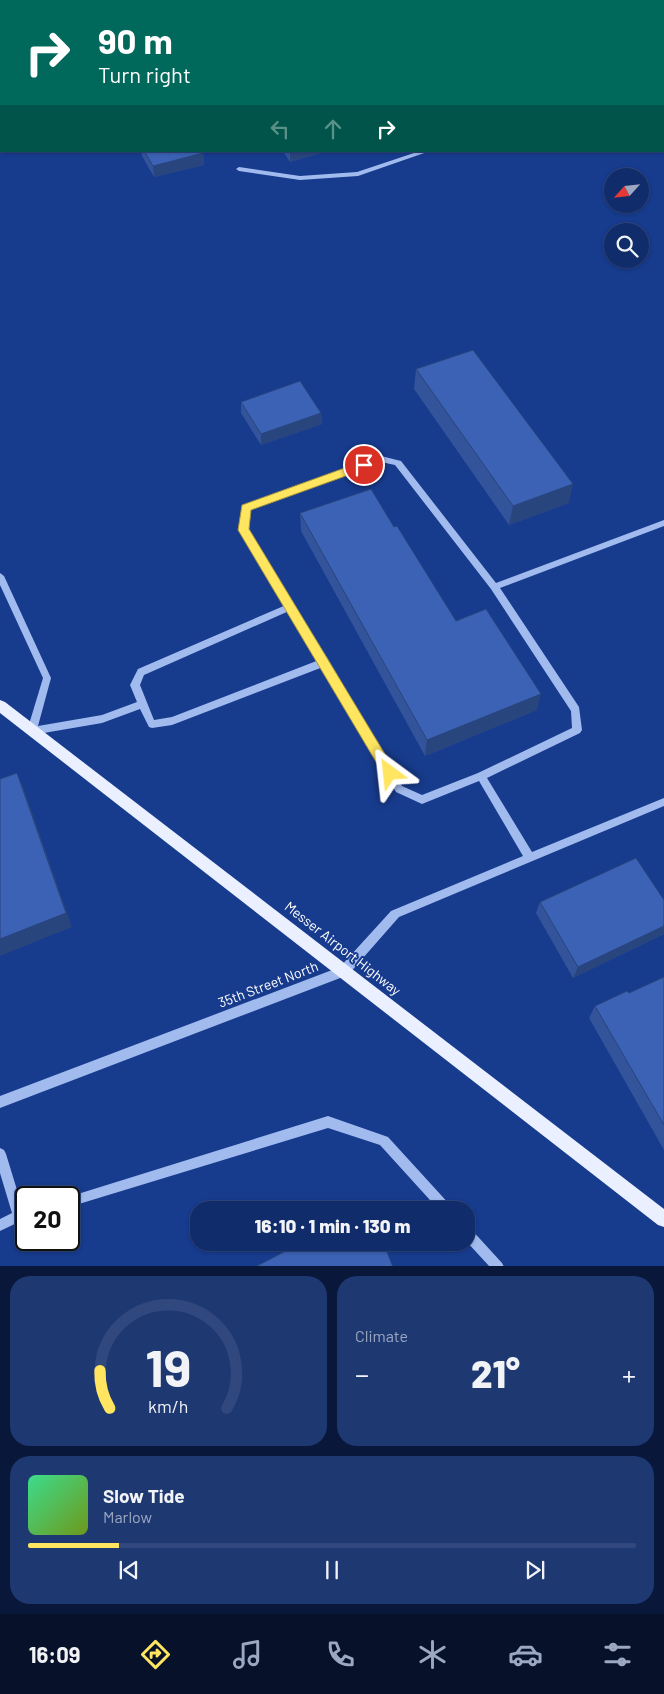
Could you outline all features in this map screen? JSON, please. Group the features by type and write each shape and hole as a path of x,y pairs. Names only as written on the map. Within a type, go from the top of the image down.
{"main road":[{"name":"Messer Airport Highway","path":"0,706 664,1219"}],"street":[{"path":"239,169 300,178 358,174 424,152"},
{"path":"381,459 398,463 494,587 576,710 577,730 481,776 422,800 399,789 244,530 246,508 381,459"},
{"path":"494,587 664,523"},
{"path":"0,576 47,678 32,731 102,719 142,704"},
{"path":"291,607 141,672 135,684 152,724 172,721 324,662"},
{"path":"481,776 530,858"},
{"name":"35th Street North","path":"0,1102 344,971 395,914 664,802"},
{"path":"80,1198 328,1122 384,1141 439,1201"},
{"path":"475,1242 498,1266"}],"lane":[{"path":"0,1154 15,1194"},
{"path":"0,1225 15,1218"}],"building":[{"path":"145,152 203,153 153,166"},
{"path":"473,350 573,484 513,506 416,369"},
{"path":"300,381 321,413 261,434 241,402"},
{"path":"371,489 394,527 397,526 456,621 486,609 541,694 427,740 300,513"},
{"path":"17,773 66,913 0,939 0,779"},
{"path":"636,858 664,900 664,926 578,967 540,902"},
{"path":"664,977 664,1125 595,1006"},
{"path":"286,1251 387,1251 393,1266 257,1266"}],"route":[{"path":"364,465 246,508 244,530 390,773"}]}
